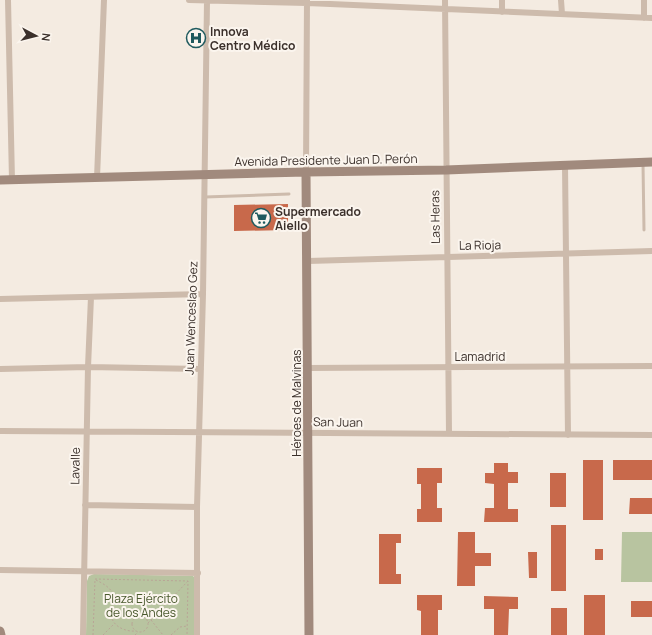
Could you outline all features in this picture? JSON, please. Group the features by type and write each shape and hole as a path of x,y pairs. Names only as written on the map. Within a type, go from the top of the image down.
{"main road":[{"name":"Avenida Presidente Juan D. Perón","path":"0,180 446,170 647,162"},
{"name":"Héroes de Malvinas","path":"306,172 308,261 310,635"},
{"path":"0,631 1,635"}],"street":[{"path":"8,0 12,180"},
{"path":"97,178 104,0"},
{"path":"189,0 307,2 445,10 652,18"},
{"name":"Las Heras","path":"444,0 448,434"},
{"path":"502,0 502,12"},
{"path":"561,0 562,14"},
{"path":"644,0 644,18"},
{"name":"Juan Wenceslao Gez","path":"197,635 197,507 205,196 206,1"},
{"path":"306,172 307,2"},
{"path":"565,165 568,435"},
{"name":"La Rioja","path":"308,261 652,251"},
{"path":"0,300 91,296 203,294"},
{"name":"Lavalle","path":"82,635 86,432 91,296"},
{"name":"Lamadrid","path":"308,368 652,366"},
{"path":"0,369 88,367 201,369"},
{"name":"San Juan","path":"0,431 652,435"},
{"path":"85,505 197,507"},
{"path":"0,570 198,573"}],"lane":[{"path":"644,230 647,162"},
{"path":"205,196 290,194"}],"path":[{"path":"94,579 188,581"},
{"path":"94,579 107,587 113,594 111,614 115,624 124,630 142,632"},
{"path":"93,635 94,579"},
{"path":"141,635 146,629 150,620 188,581"},
{"path":"187,635 188,581"},
{"path":"136,631 133,624 134,620 137,618 144,618 148,623"},
{"path":"150,620 163,635"},
{"path":"103,635 115,624"},
{"path":"171,635 180,627 188,626"},
{"path":"135,635 139,632"}],"green space":[{"path":"622,532 652,532 652,582 621,582"},
{"name":"Plaza Ejército de los Andes","path":"94,574 193,576 195,635 86,635 87,581 89,576"}],"building":[{"name":"Supermercado Aiello","path":"288,204 288,230 234,231 234,205"},
{"path":"583,460 603,460 603,520 583,520"},
{"path":"613,460 652,460 652,480 613,480"},
{"path":"494,463 508,463 508,472 518,472 518,483 508,483 508,509 518,509 518,522 484,522 485,508 494,508 494,484 485,483 485,473 494,473"},
{"path":"417,468 442,468 442,483 437,483 437,508 442,508 442,522 417,522 417,509 421,509 421,484 417,484"},
{"path":"550,473 566,473 566,507 550,507"},
{"path":"630,498 652,498 652,514 629,514"},
{"path":"551,525 566,525 566,591 551,591"},
{"path":"458,532 475,532 475,553 491,553 491,566 475,566 475,586 457,586"},
{"path":"379,534 401,534 401,543 396,543 396,574 401,574 401,584 379,584"},
{"path":"595,549 603,549 603,560 595,560"},
{"path":"528,552 537,552 537,578 529,578"},
{"path":"417,595 442,595 442,610 438,610 438,635 421,635 421,611 417,610"},
{"path":"584,595 605,595 605,635 584,635"},
{"path":"484,596 518,597 518,609 509,609 508,635 494,635 494,609 484,609"},
{"path":"631,601 652,601 652,617 631,617"},
{"path":"551,608 567,608 567,635 551,635"}],"place":[{"name":"Innova Centro Médico","path":"196,38"},
{"name":"Supermercado Aiello","path":"261,218"}]}
